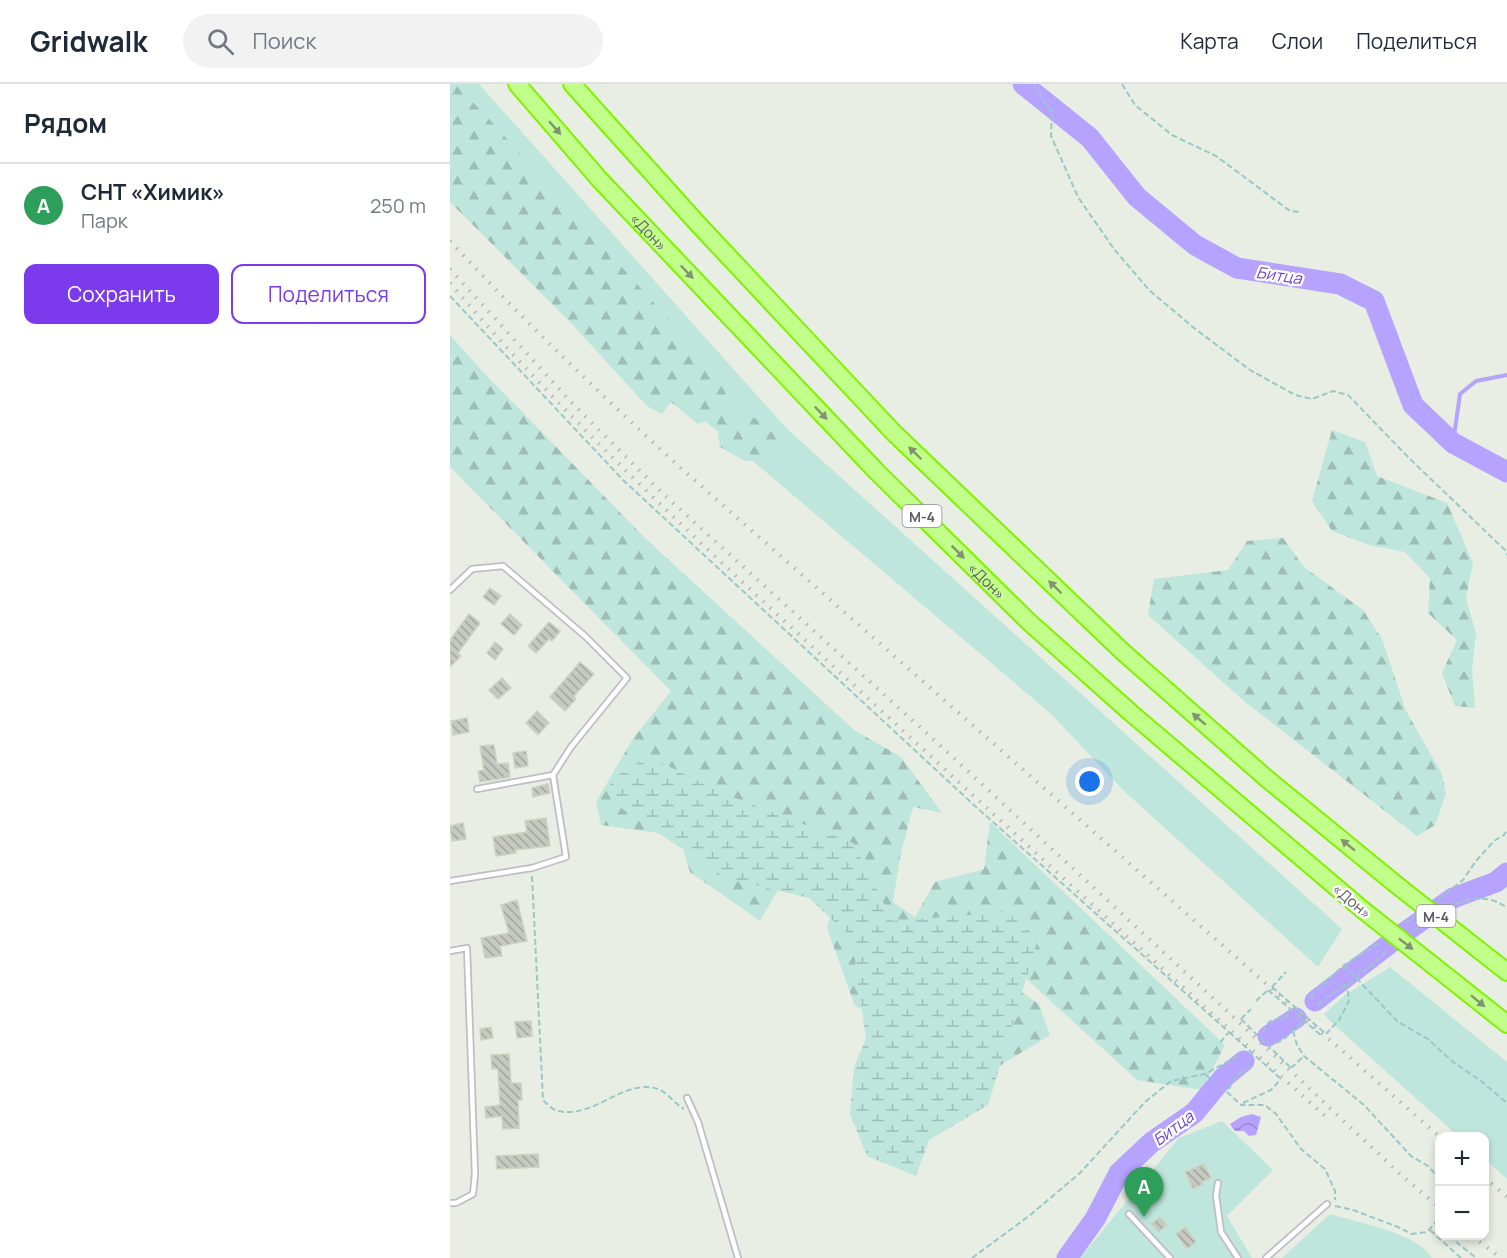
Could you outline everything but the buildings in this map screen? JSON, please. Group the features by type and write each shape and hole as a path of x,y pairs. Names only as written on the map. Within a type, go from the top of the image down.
{"highway":[{"name":"«Дон»","path":"517,84 600,180 876,472 1020,613 1131,713 1363,910 1507,1024"},
{"name":"М-4","path":"572,84 697,223 902,440 1123,652 1266,778 1507,972"}],"lane":[{"path":"450,590 472,569 503,566 585,636 627,678 571,747 553,775 566,857 532,868 450,881"},
{"path":"477,789 553,775"},
{"path":"450,951 467,948 475,1174 472,1194 456,1203 450,1203"},
{"path":"687,1098 698,1122 738,1258"},
{"path":"1218,1183 1216,1195 1221,1232 1238,1258"},
{"path":"1266,1258 1327,1204"},
{"path":"1129,1214 1170,1258"}],"path":[{"path":"1033,84 1052,112 1051,135 1078,198 1114,249 1149,290 1194,328 1250,370 1295,395 1312,399 1333,391 1348,395 1410,459 1505,550 1507,555"},
{"path":"1122,84 1136,105 1172,135 1216,156 1290,211 1300,213"},
{"path":"450,296 623,480 975,806 1281,1079 1270,1090 1241,1105"},
{"path":"1463,880 1476,861 1494,841 1504,836 1507,829"},
{"path":"532,868 543,1100 557,1111 582,1111 639,1086 660,1090 698,1122"},
{"path":"1344,965 1398,1022 1428,1039 1453,1062 1507,1103"},
{"path":"1319,1005 1372,965"},
{"path":"1287,972 1272,987 1326,1034 1339,1020 1349,1000 1347,984"},
{"path":"1256,1001 1268,990 1323,1037"},
{"path":"1251,1009 1241,1019 1291,1068 1304,1056"},
{"path":"1263,1032 1269,1022 1291,1014"},
{"path":"1276,1043 1302,1022"},
{"path":"1293,1031 1297,1046 1304,1056 1364,1105 1411,1156 1428,1166 1435,1174"},
{"path":"1219,1044 1229,1032"},
{"path":"972,1258 1029,1216 1080,1173 1145,1102 1171,1081 1205,1074 1238,1056"},
{"path":"1251,1066 1237,1075 1227,1092 1241,1105 1265,1105 1276,1114 1301,1149 1325,1169 1335,1191 1335,1206"},
{"path":"1205,1074 1213,1081"},
{"path":"1327,1204 1353,1210 1412,1234 1427,1232 1435,1223"},
{"path":"1429,1230 1461,1258"},
{"path":"1454,1240 1476,1258"}],"green space":[{"path":"450,84 479,84 786,428 1342,929 1318,967 1124,791 1050,713 636,362"},
{"path":"450,84 455,84 490,120 713,369 726,394 730,415 752,416 779,437 781,459 745,461 720,447 716,418 698,424 671,402 662,414 647,406 569,321 450,202"},
{"path":"450,335 483,372 646,539 854,730 901,757 942,813 913,807 900,857 893,902 915,917 935,882 984,869 990,822 1225,1045 1202,1090 1137,1080 983,939 1004,980 1039,1004 1050,1035 983,1076 855,1006 827,928 836,898 781,885 760,921 690,872 679,836 601,825 596,802 632,740 671,691 450,467"},
{"path":"1332,430 1365,442 1377,476 1447,503 1473,563 1466,598 1476,634 1472,670 1475,708 1455,706 1442,673 1457,640 1428,613 1430,578 1405,552 1369,545 1332,531 1312,501"},
{"path":"1283,538 1304,567 1363,610 1382,639 1406,711 1442,774 1446,794 1435,825 1417,836 1244,701 1148,615 1154,579 1228,570 1247,541"},
{"path":"648,756 722,793 853,843 893,921 1007,912 1038,939 988,1105 929,1140 916,1176 867,1156 850,1114 854,1067 866,1039 852,938 809,898 727,879 618,806 609,781"},
{"path":"1390,967 1507,1062 1507,1179 1489,1163 1489,1132 1454,1132 1324,1014 1345,995"},
{"path":"1222,1121 1273,1170 1227,1216 1252,1258 1080,1258 1179,1138"},
{"path":"1330,1214 1400,1235 1413,1241 1432,1258 1282,1258"}],"water":[{"path":"1252,1114 1261,1117 1256,1135 1249,1136 1244,1131 1235,1131 1230,1124 1241,1117"}],"waterway":[{"name":"Битца","path":"1023,84 1090,138 1137,197 1195,245 1237,268 1340,284 1374,301 1413,405 1453,443 1507,472"},
{"path":"1453,443 1460,394 1476,381 1507,375"},
{"name":"Битца","path":"1315,1001 1453,898 1496,882 1507,873"},
{"name":"Битца","path":"1268,1036 1296,1018"},
{"name":"Битца","path":"1067,1258 1095,1219 1119,1173 1152,1142 1194,1113 1223,1078 1244,1061"}],"railway":[{"path":"450,241 564,358 683,470 1435,1133"},
{"path":"450,269 571,402 661,492 945,750 1401,1175 1435,1204"},
{"path":"450,283 540,384 684,527 1325,1116"},
{"path":"1489,1181 1507,1197"},
{"path":"1477,1240 1501,1258"}],"place":[{"name":"СНТ «Химик»","path":"1144,1217"}]}
